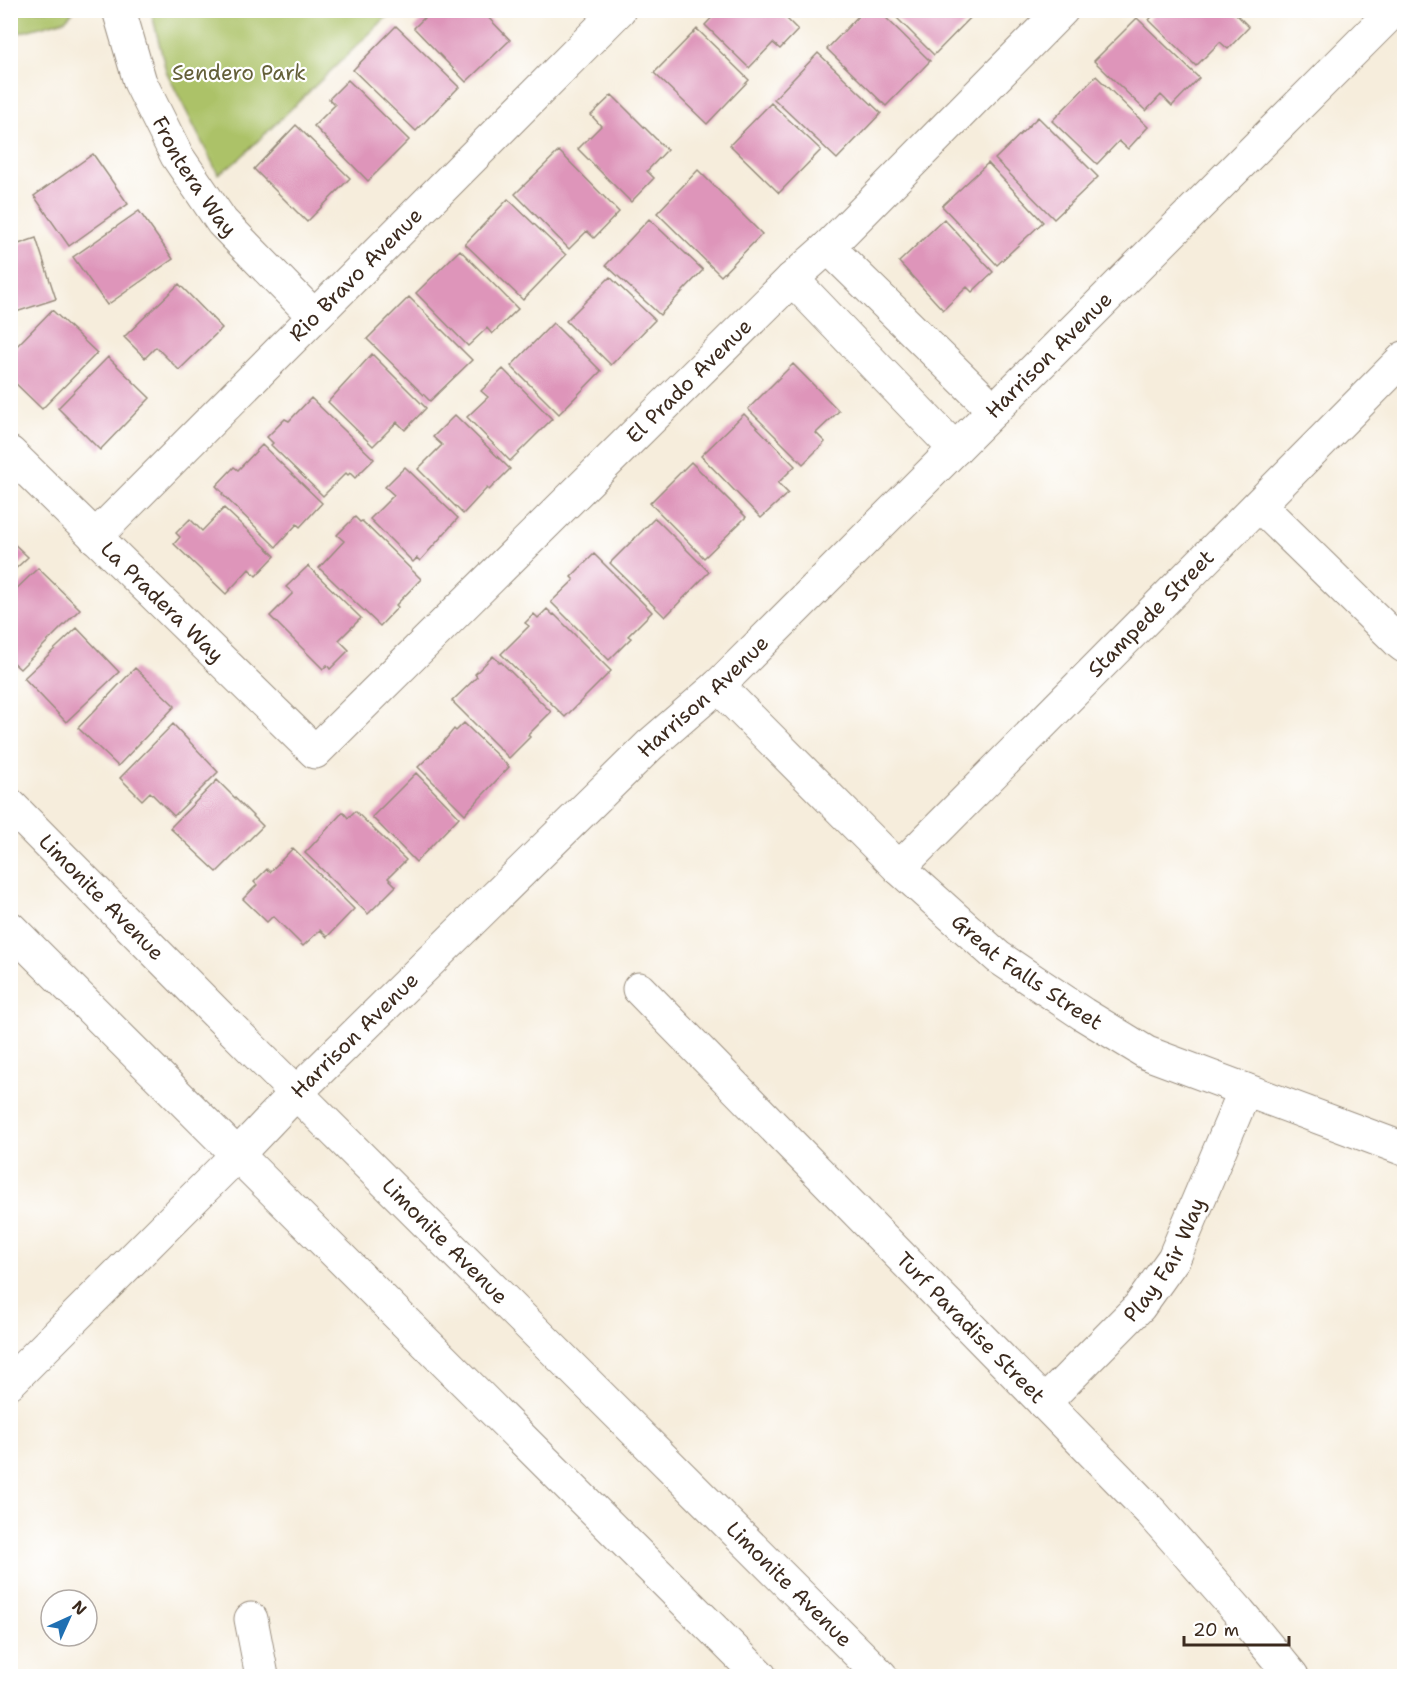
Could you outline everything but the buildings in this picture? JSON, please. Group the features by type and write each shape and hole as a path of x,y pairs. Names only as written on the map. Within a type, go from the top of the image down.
{"street":[{"name":"Frontera Way","path":"119,10 140,82 177,156 222,222 314,316"},
{"name":"Rio Bravo Avenue","path":"94,537 619,10"},
{"name":"El Prado Avenue","path":"315,752 792,279 828,247 1062,10"},
{"name":"Harrison Avenue","path":"10,1382 296,1093 650,745 718,686 1394,10"},
{"path":"828,247 994,410"},
{"path":"792,279 955,449"},
{"name":"Stampede Street","path":"899,868 1404,358"},
{"name":"La Pradera Way","path":"10,453 315,752"},
{"path":"1259,505 1404,646"},
{"name":"Great Falls Street","path":"718,686 899,868 998,957 1146,1053 1404,1149"},
{"name":"Limonite Avenue","path":"10,805 881,1677"},
{"path":"10,928 760,1677"},
{"name":"Turf Paradise Street","path":"639,989 1152,1513 1239,1611 1292,1677"},
{"name":"Play Fair Way","path":"1044,1403 1139,1307 1174,1258 1245,1090"},
{"path":"250,1618 262,1677"}],"green space":[{"path":"11,10 73,10 73,12 65,20 11,35"},
{"name":"Sendero Park","path":"163,10 393,11 237,161 218,174 166,71 152,14"}]}
